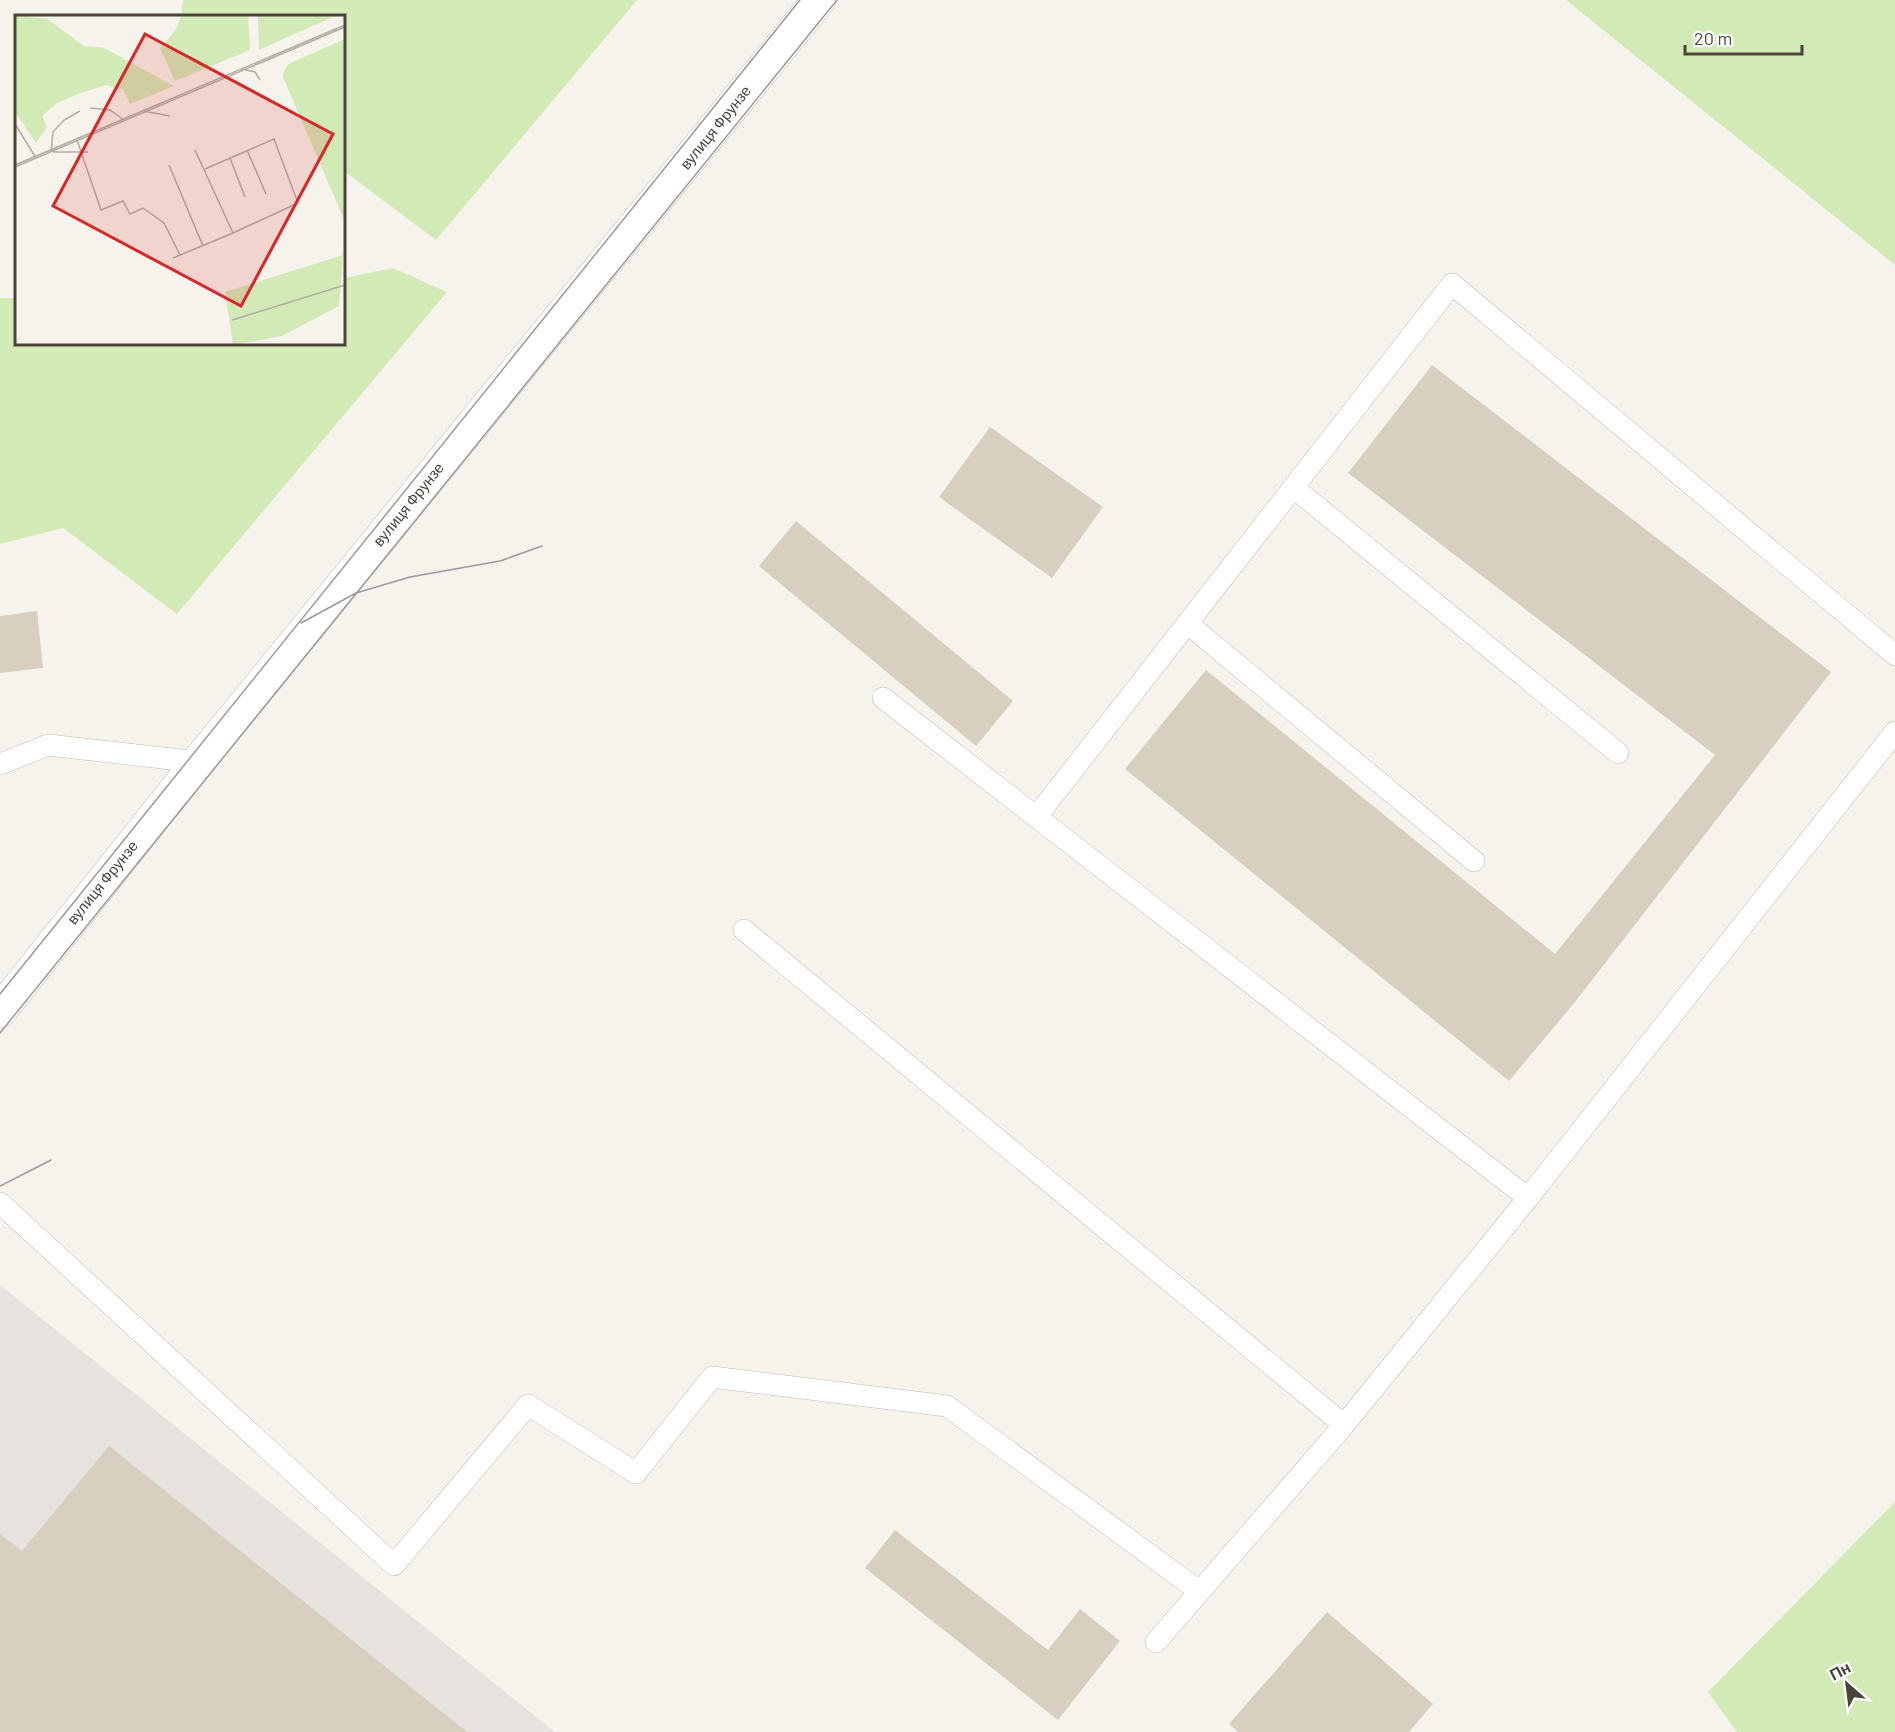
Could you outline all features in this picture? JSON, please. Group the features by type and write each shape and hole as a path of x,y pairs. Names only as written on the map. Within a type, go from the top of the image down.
{"street":[{"name":"вулиця Фрунзе","path":"0,1011 198,762 819,0"}],"lane":[{"path":"1037,816 1452,284 1895,655"},
{"path":"1293,487 1618,753"},
{"path":"1187,624 1474,861"},
{"path":"883,698 1528,1198"},
{"path":"1156,1642 1344,1425 1643,1056 1895,732"},
{"path":"0,764 48,746 198,762"},
{"path":"744,930 1344,1425"},
{"path":"0,1203 394,1564 528,1405 636,1473 712,1377 947,1406 1199,1591"}],"shaded area":[{"path":"0,1285 555,1732 0,1732"}],"green space":[{"path":"183,0 637,0 436,240 345,172 345,15 181,15"},
{"path":"1566,0 1895,0 1895,265"},
{"path":"393,268 447,292 177,614 63,528 0,544 0,298 15,298 15,345 345,345 345,278"},
{"path":"1895,1502 1895,1732 1737,1732 1708,1692"}],"building":[{"path":"1432,365 1831,672 1575,1002 1509,1081 1125,769 1206,670 1555,954 1715,755 1348,473"},
{"path":"990,427 1103,507 1052,578 939,497"},
{"path":"796,521 1013,701 976,746 759,566"},
{"path":"37,611 43,668 0,673 0,616"},
{"path":"109,1446 467,1732 0,1732 0,1534 22,1551"},
{"path":"895,1530 1048,1650 1080,1609 1120,1641 1058,1720 865,1568"},
{"path":"1327,1612 1433,1704 1409,1732 1238,1732 1229,1724"}],"tram line":[{"path":"0,994 800,0"},
{"path":"0,1033 837,0"},
{"path":"301,623 356,593 410,577 500,561 542,546"},
{"path":"0,1186 51,1160"}]}
